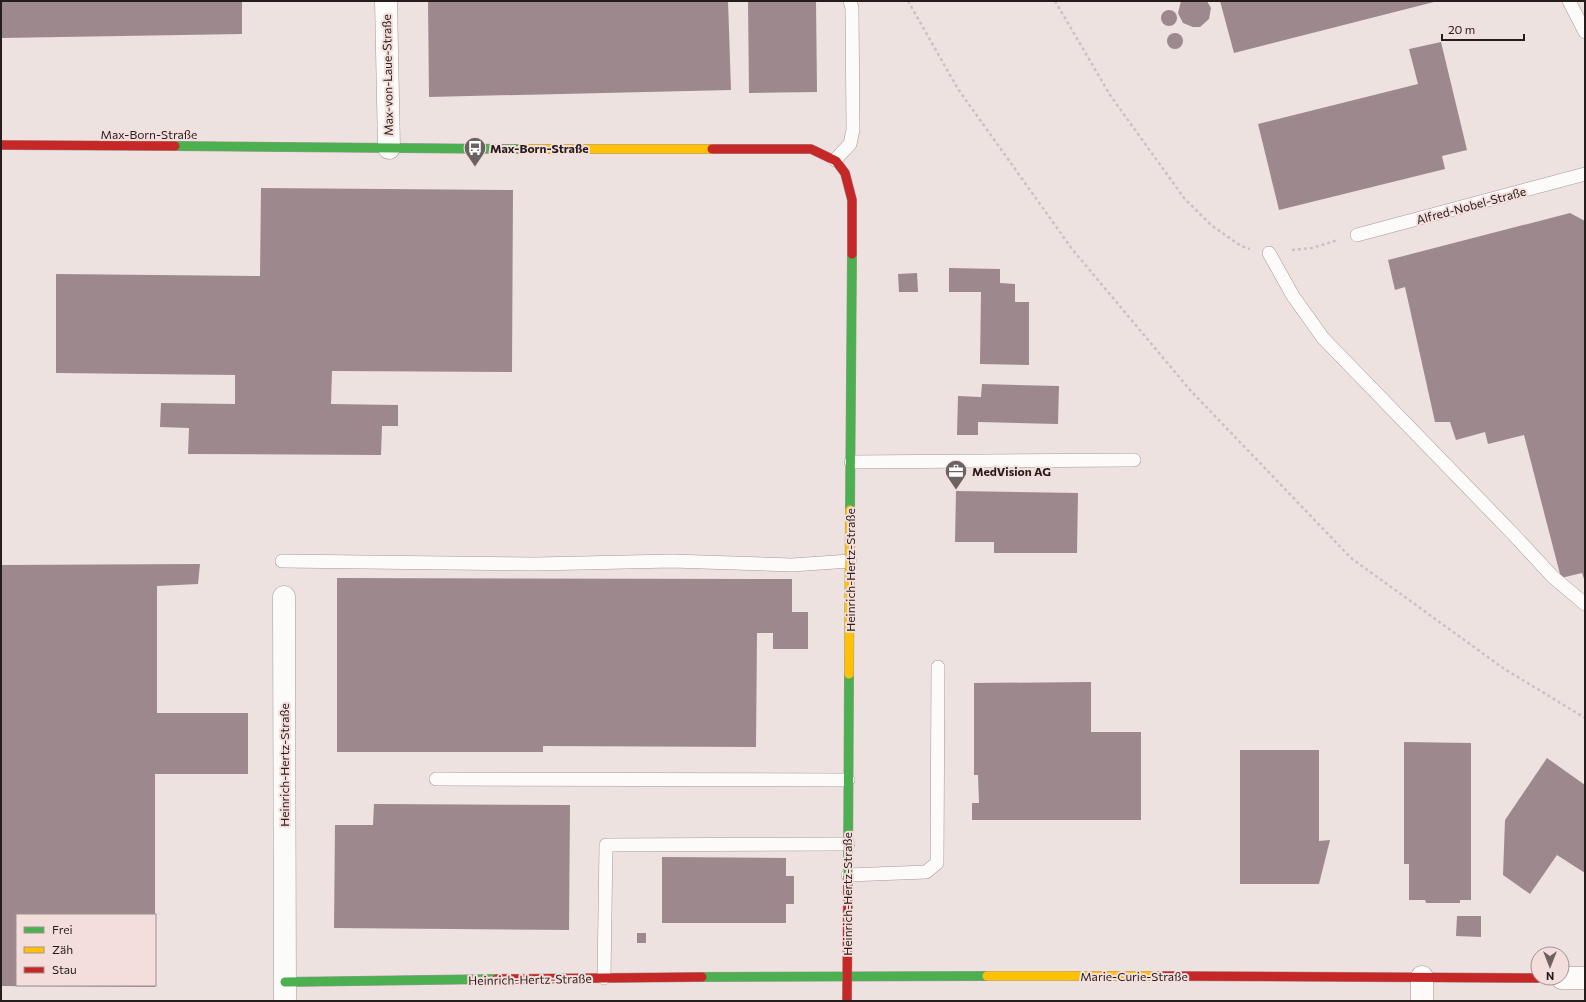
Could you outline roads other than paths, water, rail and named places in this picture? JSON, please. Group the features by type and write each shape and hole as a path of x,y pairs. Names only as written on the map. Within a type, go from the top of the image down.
{"street":[{"name":"Max-von-Laue-Straße","path":"386,1 389,148"},
{"name":"Max-Born-Straße","path":"1,145 811,149 829,154 838,164"},
{"name":"Heinrich-Hertz-Straße","path":"838,164 848,180 852,200 847,1001"},
{"name":"Heinrich-Hertz-Straße","path":"284,597 285,991 604,978 847,975"},
{"name":"Marie-Curie-Straße","path":"847,975 1530,978"},
{"path":"1422,977 1422,1001"},
{"path":"1570,978 1585,978"}],"lane":[{"path":"838,164 850,144 853,130 852,8 850,1"},
{"path":"1569,1 1585,32"},
{"name":"Alfred-Nobel-Straße","path":"1357,235 1585,174"},
{"path":"1269,253 1293,296 1323,338 1553,577 1585,604"},
{"path":"851,462 1134,460"},
{"path":"282,561 536,564 672,561 792,565 850,561"},
{"path":"848,875 926,872 937,863 938,667"},
{"path":"436,779 848,780"},
{"path":"604,978 606,845 848,844"}],"place":[{"name":"Max-Born-Straße","path":"475,168"},
{"name":"MedVision AG","path":"956,490"}]}
